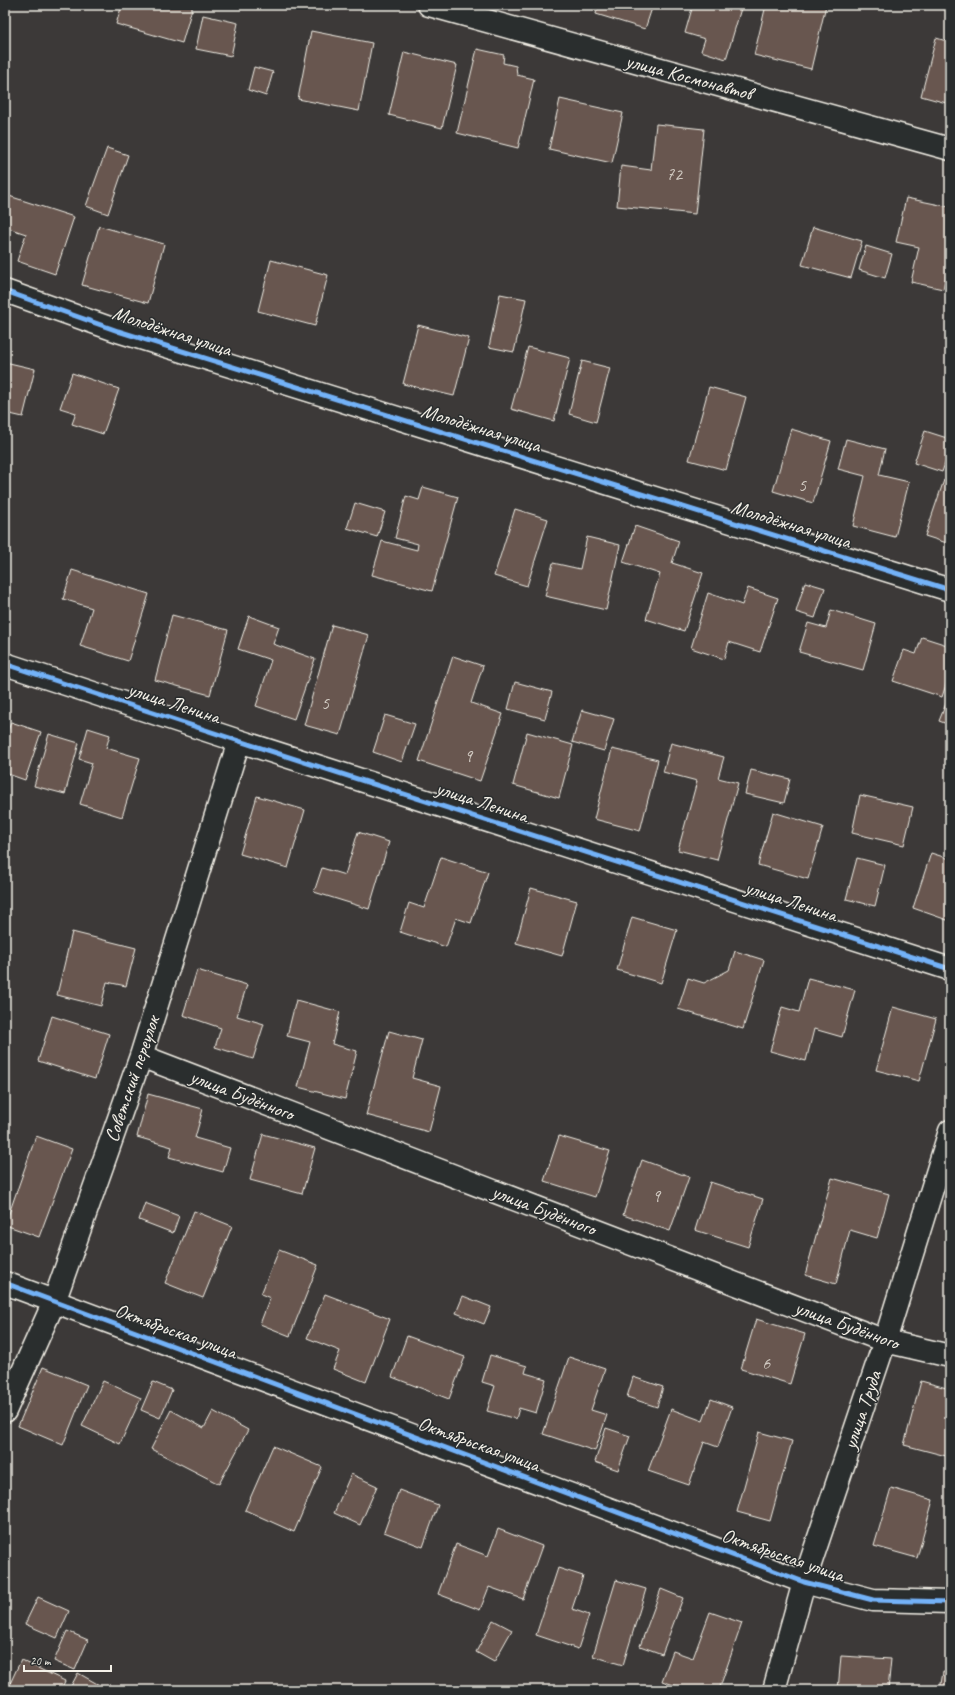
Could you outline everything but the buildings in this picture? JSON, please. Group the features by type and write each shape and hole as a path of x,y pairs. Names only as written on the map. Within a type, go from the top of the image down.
{"street":[{"name":"улица Космонавтов","path":"429,5 950,149"},
{"name":"Молодёжная улица","path":"5,291 118,331 950,590"},
{"name":"улица Ленина","path":"5,664 239,741 950,968"},
{"name":"Советский переулок","path":"5,1411 54,1302 141,1056 239,741"},
{"name":"улица Будённого","path":"141,1056 885,1341 950,1356"},
{"name":"улица Труда","path":"774,1690 804,1582 885,1341 950,1131"},
{"name":"Октябрьская улица","path":"5,1283 804,1582 873,1600 950,1602"}],"cycle path":[{"path":"5,291 118,331 950,590"},
{"path":"5,664 239,741 950,969"},
{"path":"5,1283 804,1582 873,1600 950,1602"}]}
